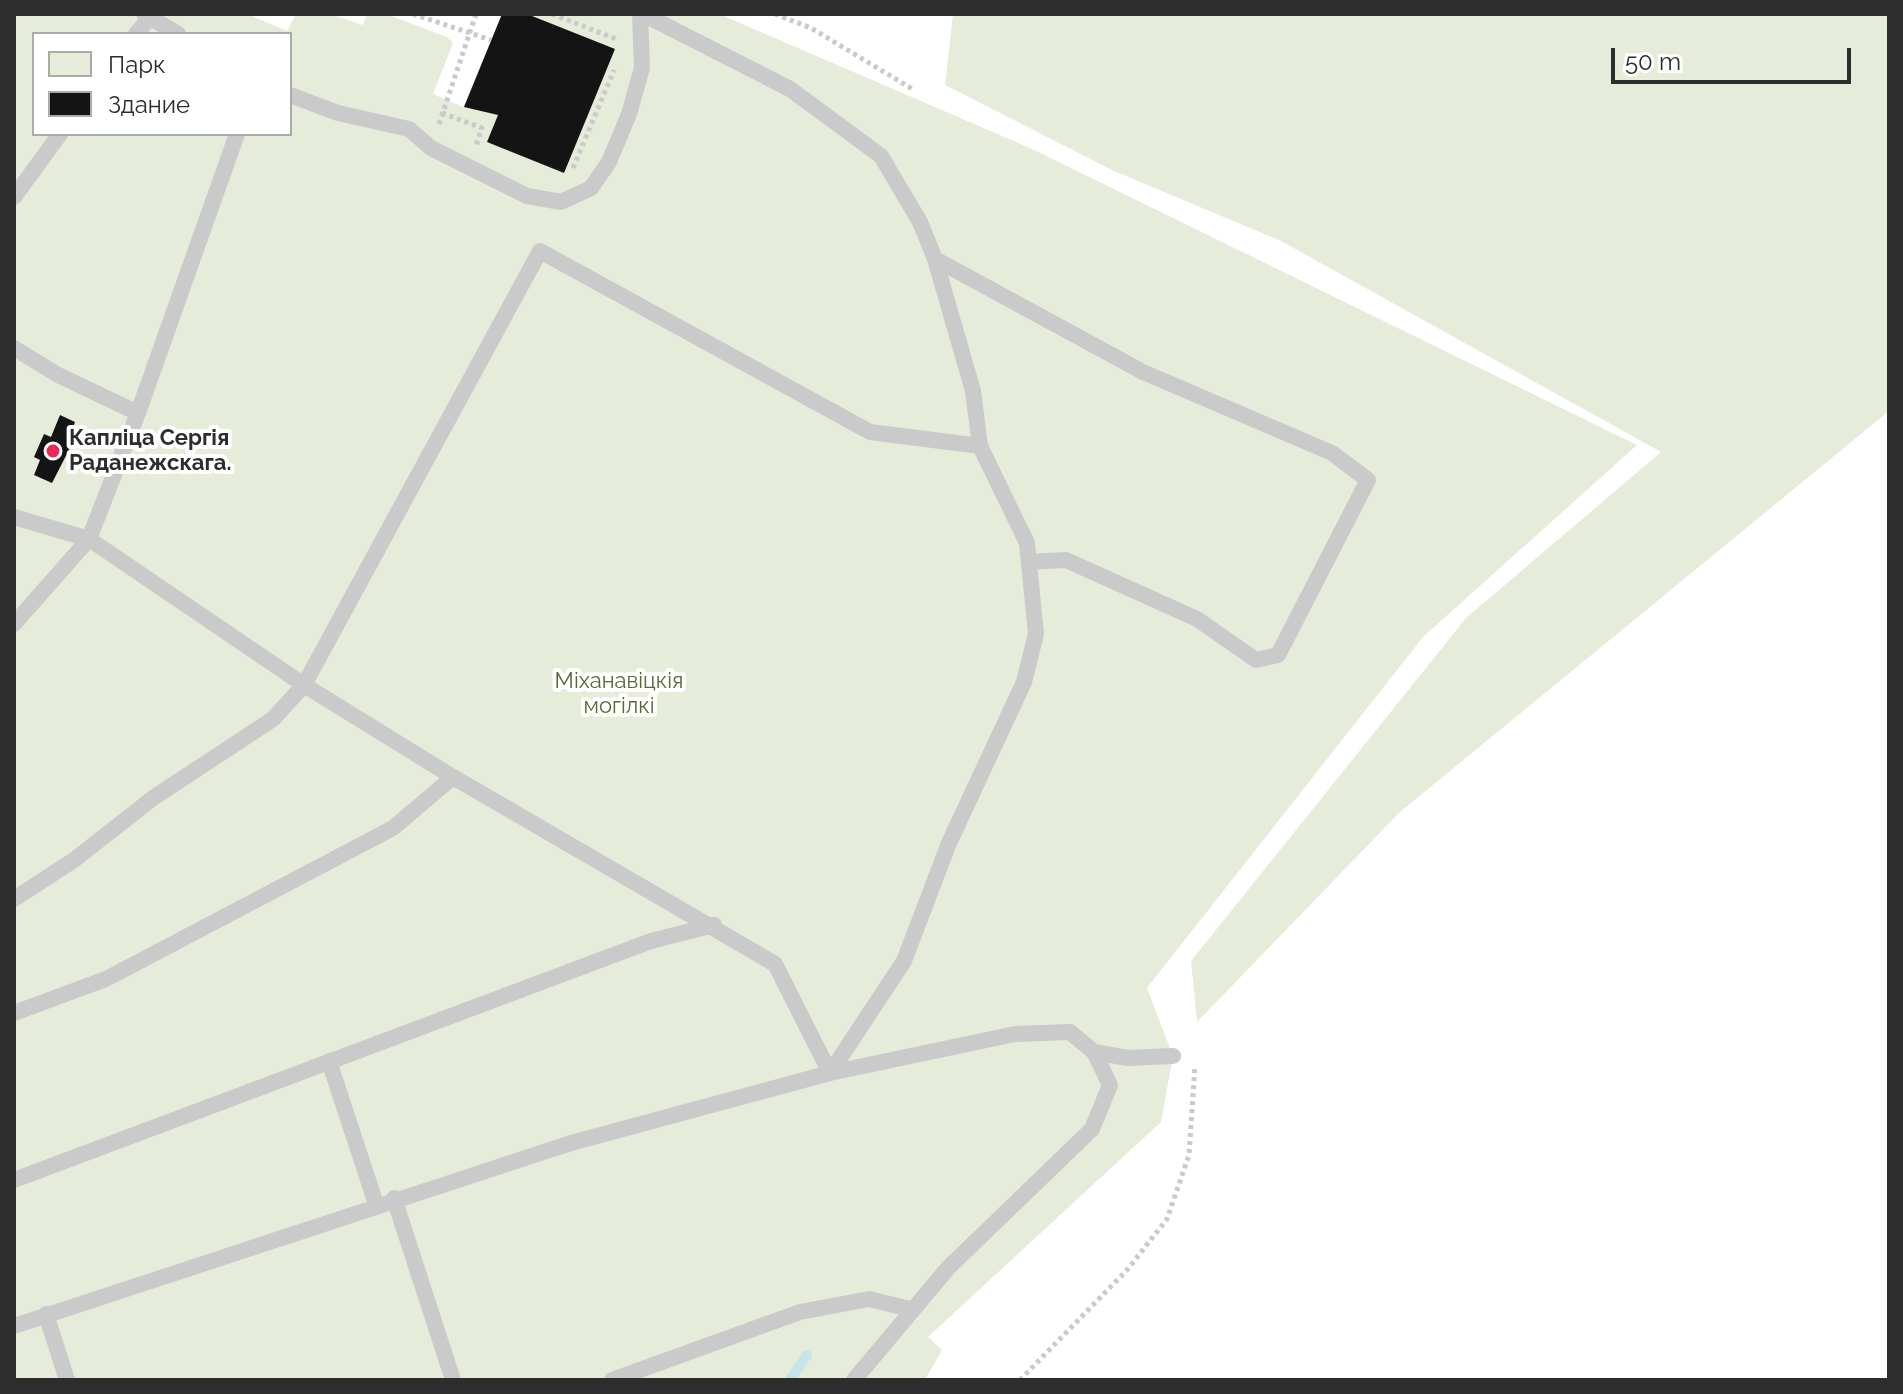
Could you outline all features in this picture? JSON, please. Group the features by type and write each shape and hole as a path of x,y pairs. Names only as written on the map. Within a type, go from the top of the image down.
{"lane":[{"path":"292,96 338,113 409,129 431,148 527,196 561,202 591,188 609,162 629,114 642,68 641,14 790,89 881,156 920,222 935,259 973,391 980,446 1027,543 1036,634 1024,682 949,843 904,961 830,1073"},
{"path":"137,32 149,15 175,32"},
{"path":"14,197 59,136"},
{"path":"14,624 89,539 138,413 236,136"},
{"path":"14,899 74,860 153,798 273,719 304,685 540,251 870,432 980,446"},
{"path":"935,259 1143,372 1332,453 1368,480 1278,655 1256,660 1197,619 1066,560 1029,562"},
{"path":"14,348 58,375 138,413"},
{"path":"14,517 89,539 304,685 453,777 714,925 775,964 830,1073"},
{"path":"14,1013 106,979 393,828 453,777"},
{"path":"14,1180 651,941 714,925"},
{"path":"14,1326 394,1198 571,1143 830,1073 1015,1034 1070,1032 1094,1052 1110,1085 1092,1129 948,1268 910,1309 854,1380"},
{"path":"1094,1052 1128,1058 1173,1056"},
{"path":"329,1061 376,1204"},
{"path":"394,1198 453,1380"},
{"path":"612,1380 800,1312 869,1299 910,1309"},
{"path":"46,1314 67,1380"}],"path":[{"path":"413,14 491,40"},
{"path":"431,148 476,14"},
{"path":"552,14 625,42"},
{"path":"775,14 811,28 914,90"},
{"path":"572,169 619,56"},
{"path":"442,113 482,128 475,150 488,155"},
{"path":"1020,1380 1127,1270 1167,1219 1189,1155 1196,1051"}],"green space":[{"name":"Міханавіцкія могілкі","path":"14,14 247,14 287,31 296,14 330,14 363,25 367,14 386,14 447,37 453,43 433,94 463,107 502,14 719,14 1030,148 1637,445 1423,637 1147,988 1173,1056 1161,1122 928,1337 942,1350 925,1380 14,1380"},
{"path":"953,14 1889,14 1889,411 1400,812 1197,1022 1191,961 1466,618 1661,452 1281,241 1114,171 945,85"}],"building":[{"path":"502,14 527,14 615,49 564,173 487,142 498,115 464,107"},
{"name":"Капліца Сергія Раданежскага.","path":"60,415 75,422 67,442 72,444 52,483 34,475 40,460 34,457 44,434 51,437"}],"waterway":[{"path":"790,1380 807,1355"}],"place":[{"name":"Капліца Сергія Раданежскага.","path":"53,451"}]}
